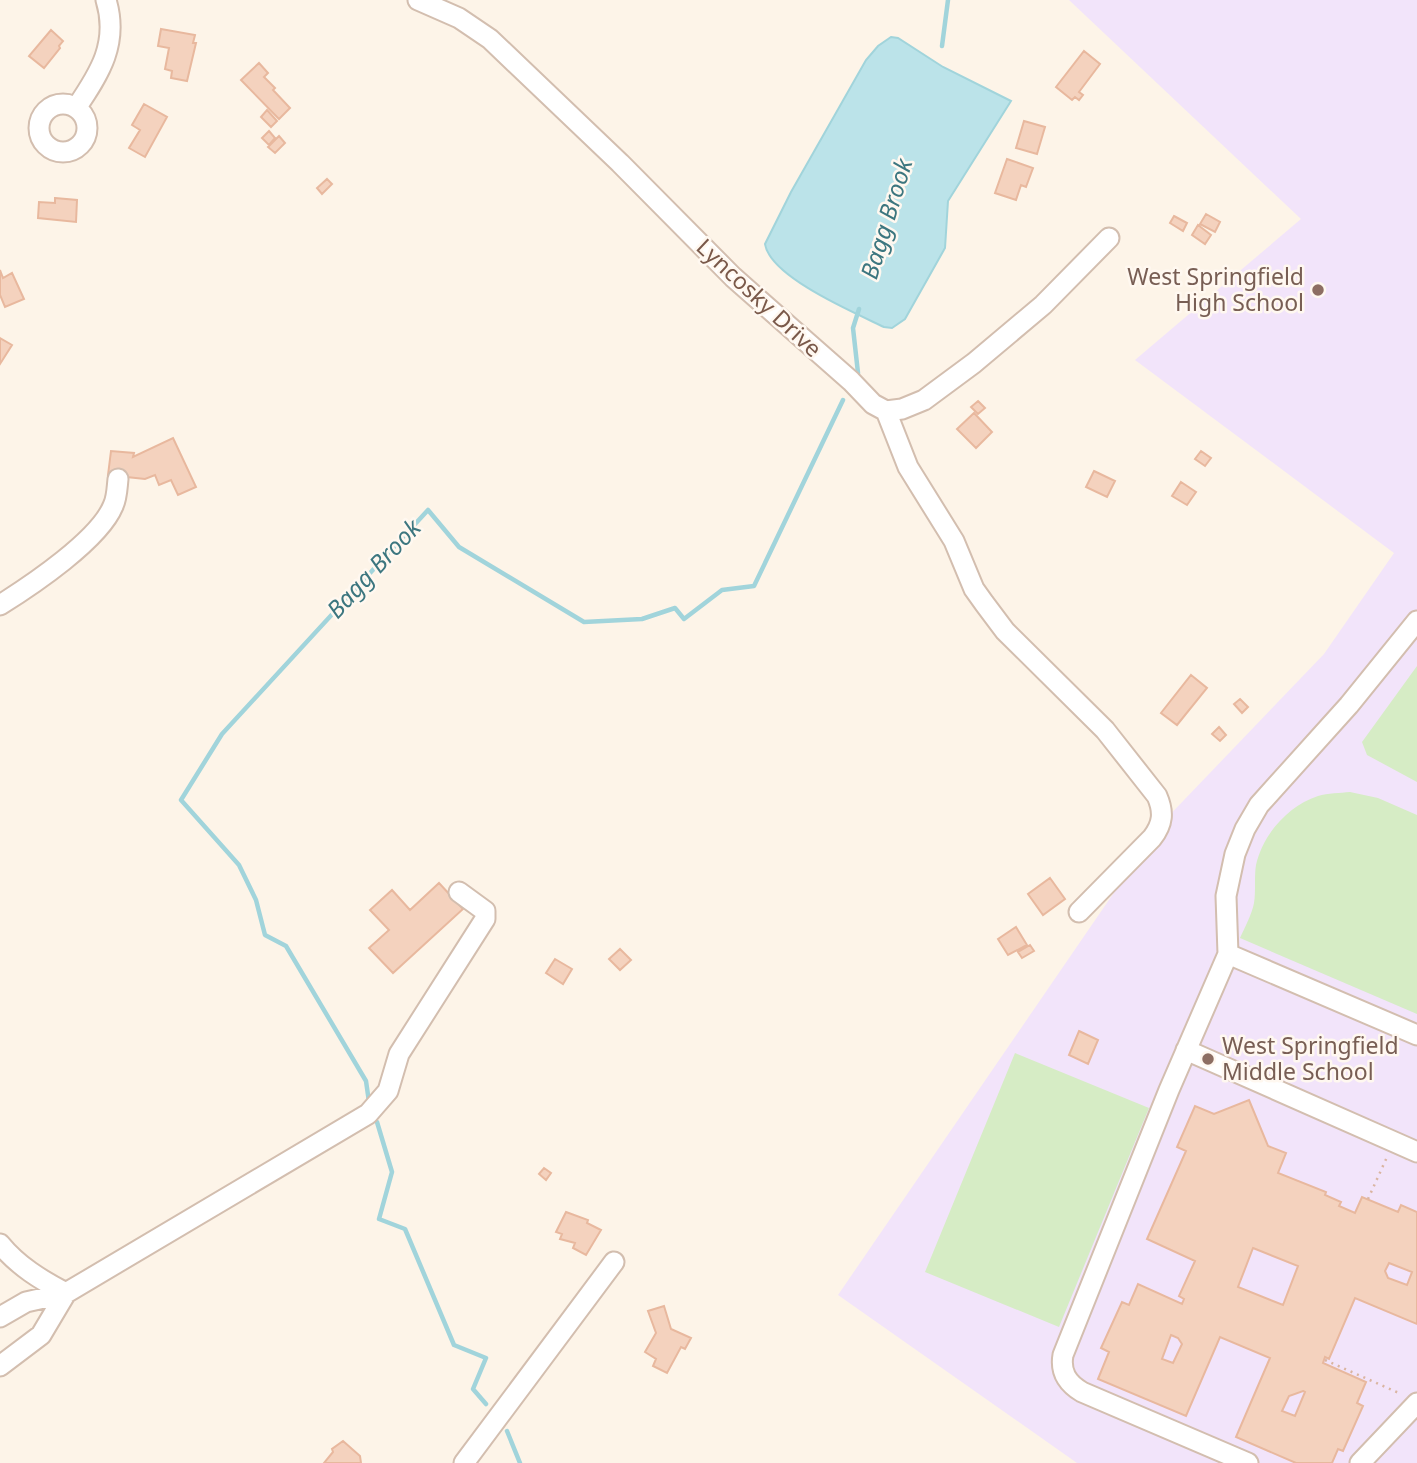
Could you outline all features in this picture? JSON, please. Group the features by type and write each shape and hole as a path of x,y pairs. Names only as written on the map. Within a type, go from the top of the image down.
{"street":[{"path":"76,108 96,80 106,58 111,29 106,0"},
{"name":"Lyncosky Drive","path":"418,0 459,18 498,46 733,277 851,381 873,404 886,411"},
{"path":"1079,912 1152,838 1161,824 1162,807 1157,796 1105,730 1012,638 974,589 954,541 908,467 886,411 902,409 924,400 974,363 1043,305 1109,239"},
{"path":"0,605 43,576 97,530 113,506 118,479"},
{"path":"1248,1463 1082,1392 1067,1380 1063,1355 1186,1050 1228,954 1226,896 1245,829 1259,806 1349,705 1417,621"},
{"path":"0,1317 26,1302 66,1293 368,1114 388,1091 399,1054 485,919 485,911 459,892"},
{"path":"1228,954 1417,1035"},
{"path":"1186,1050 1417,1152"},
{"path":"0,1244 12,1258 40,1279 66,1293"},
{"path":"464,1463 614,1262"},
{"path":"0,1366 41,1335 66,1293"},
{"path":"1360,1463 1411,1400"}],"path":[{"path":"1367,1199 1390,1151"},
{"path":"1325,1360 1411,1400"}],"shaded area":[{"name":"West Springfield Middle School","path":"1069,0 1417,0 1417,1463 1077,1463 838,1295 1161,824 1324,654 1394,553 1135,360 1301,219"}],"green space":[{"path":"1417,666 1417,782 1367,755 1362,742"},
{"path":"1350,792 1378,798 1417,815 1417,1014 1240,938 1254,903 1259,854 1271,832 1287,814 1307,801 1322,795"},
{"path":"1015,1053 1149,1108 1059,1327 925,1272"}],"water":[{"path":"891,37 898,38 943,67 1011,101 948,201 945,248 905,319 892,328 854,313 797,281 770,256 765,244 791,192 866,60 878,46"}],"building":[{"path":"161,29 195,35 193,43 196,43 187,81 171,78 172,71 165,69 169,48 158,46"},
{"path":"51,30 63,41 44,68 29,56"},
{"path":"1084,51 1100,64 1079,92 1083,95 1079,100 1075,97 1072,100 1056,87"},
{"path":"259,63 268,73 264,77 290,108 279,119 241,80"},
{"path":"144,104 167,117 145,157 129,148 140,130 132,125"},
{"path":"267,110 277,121 271,127 261,117"},
{"path":"1024,121 1045,127 1037,154 1016,148"},
{"path":"269,131 275,138 269,145 262,138"},
{"path":"279,136 285,143 275,153 268,147"},
{"path":"1007,159 1033,168 1026,187 1021,185 1016,200 995,193"},
{"path":"327,179 332,184 322,194 317,188"},
{"path":"55,198 77,200 76,222 38,218 39,202 55,203"},
{"path":"1206,214 1220,222 1215,232 1200,224"},
{"path":"1174,216 1187,223 1183,231 1170,223"},
{"path":"1198,225 1211,235 1205,244 1192,235"},
{"path":"0,270 3,278 12,273 24,299 5,307 0,295"},
{"path":"0,338 12,345 0,364"},
{"path":"978,401 985,408 978,414 971,407"},
{"path":"974,413 992,432 976,448 957,429"},
{"path":"173,438 196,487 178,495 171,480 159,485 155,475 145,479 108,475 111,451 134,453 133,457"},
{"path":"1201,451 1211,458 1205,466 1195,459"},
{"path":"1094,471 1115,481 1107,497 1086,487"},
{"path":"1181,482 1196,492 1187,505 1172,496"},
{"path":"1191,675 1207,688 1177,725 1161,713"},
{"path":"1240,699 1248,707 1242,713 1234,704"},
{"path":"1219,727 1226,735 1220,741 1212,734"},
{"path":"1050,878 1065,899 1043,915 1028,894"},
{"path":"439,883 463,909 393,973 369,948 389,930 370,910 392,890 410,910"},
{"path":"1016,927 1027,945 1008,955 998,939"},
{"path":"1030,945 1034,951 1022,958 1018,952"},
{"path":"620,949 631,960 620,970 609,959"},
{"path":"555,959 572,969 563,984 546,973"},
{"path":"1079,1031 1098,1040 1088,1064 1069,1055"},
{"path":"1249,1100 1268,1146 1286,1153 1278,1173 1326,1192 1325,1195 1341,1202 1339,1206 1355,1213 1362,1197 1398,1212 1401,1205 1417,1212 1417,1324 1355,1298 1329,1359 1325,1357 1323,1363 1366,1382 1357,1403 1363,1406 1343,1451 1338,1449 1332,1463 1296,1463 1236,1437 1270,1358 1220,1337 1186,1416 1098,1379 1109,1352 1101,1348 1122,1302 1129,1305 1138,1284 1182,1304 1184,1299 1179,1296 1195,1261 1147,1239 1186,1151 1177,1147 1195,1106 1214,1114","holes":["1253,1248 1298,1266 1283,1305 1238,1287","1389,1263 1412,1272 1407,1285 1388,1278 1385,1271","1171,1335 1178,1338 1182,1344 1173,1363 1162,1359","1305,1392 1295,1416 1282,1411 1289,1396"]},
{"path":"544,1168 551,1173 546,1180 539,1174"},
{"path":"566,1212 588,1220 587,1223 601,1230 586,1255 573,1248 575,1243 560,1239 562,1234 556,1232"},
{"path":"664,1306 671,1329 691,1338 685,1349 681,1347 667,1373 653,1366 656,1359 645,1352 656,1333 648,1311"},
{"path":"343,1441 360,1456 361,1463 324,1463 333,1452 332,1449"}],"waterway":[{"name":"Bagg Brook","path":"942,46 948,0"},
{"name":"Bagg Brook","path":"858,373 853,328 859,309"},
{"name":"Bagg Brook","path":"369,1102 366,1081 286,946 265,935 256,900 239,865 181,800 222,734 428,510 459,547 584,622 642,619 675,608 684,619 722,590 754,586 843,400"},
{"name":"Bagg Brook","path":"377,1122 392,1172 379,1219 405,1229 454,1345 486,1358 473,1389 486,1404"},
{"name":"Bagg Brook","path":"507,1431 520,1463"}],"place":[{"name":"West Springfield High School","path":"1318,290"},
{"name":"West Springfield Middle School","path":"1208,1059"}]}
